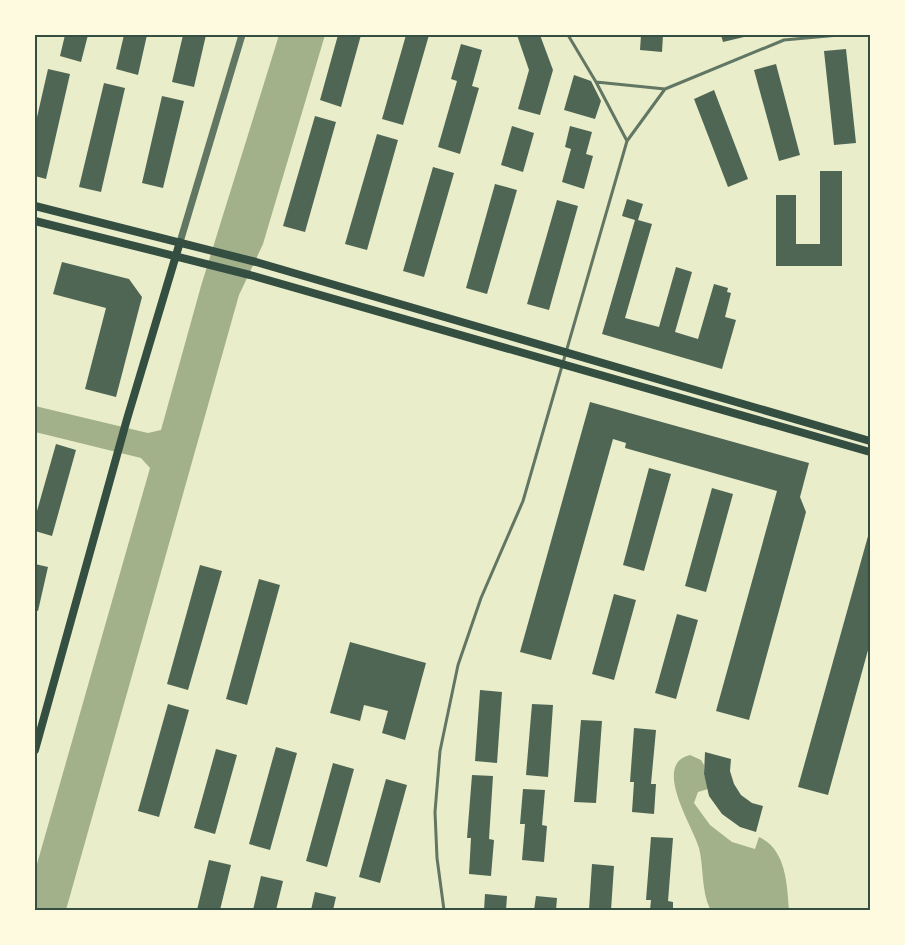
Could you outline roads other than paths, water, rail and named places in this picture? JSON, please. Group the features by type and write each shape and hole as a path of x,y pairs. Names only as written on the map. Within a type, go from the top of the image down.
{"main road":[{"path":"35,206 256,262 870,441"},
{"path":"35,221 250,275 870,452"},
{"path":"35,750 127,420 180,242"}],"street":[{"path":"180,242 242,35"}],"lane":[{"path":"568,35 596,82 627,141"},
{"path":"596,82 665,89 784,40 839,35"},
{"path":"444,910 436,858 435,812 440,751 458,665 481,598 523,502 627,141 665,89"}]}
